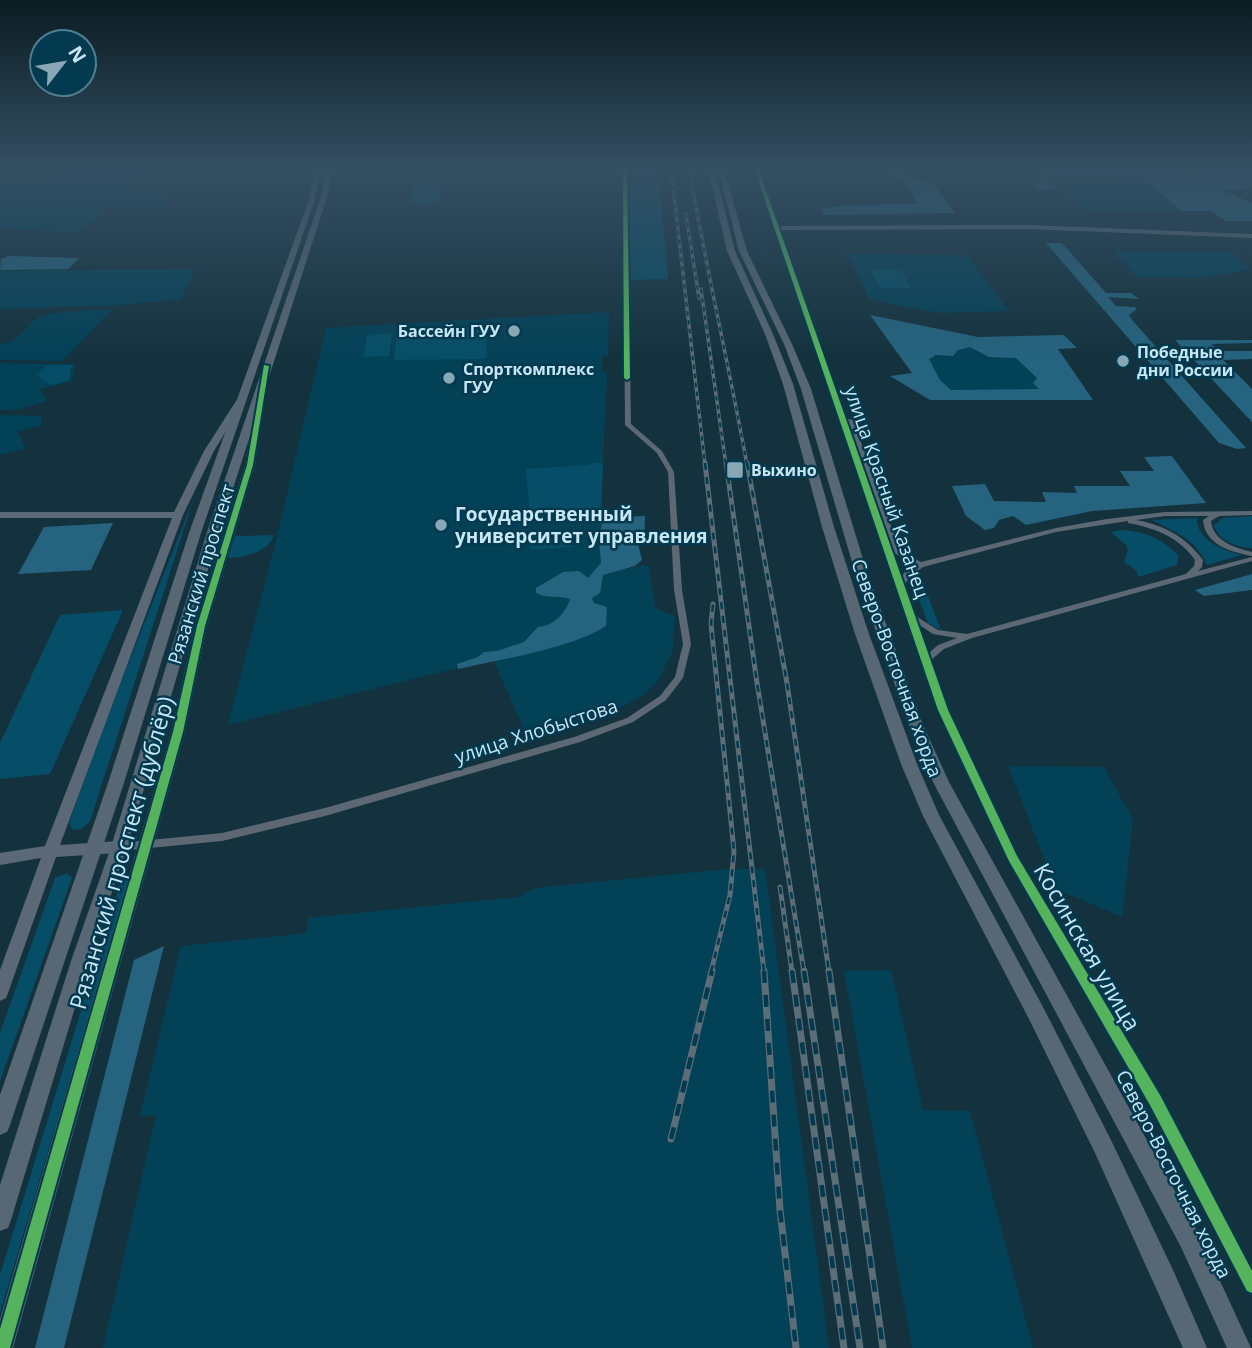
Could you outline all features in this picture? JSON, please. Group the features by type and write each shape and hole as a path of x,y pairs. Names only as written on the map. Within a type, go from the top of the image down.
{"main road":[{"name":"Рязанский проспект","path":"0,1125 94,848 195,533 301,231"},
{"name":"Рязанский проспект","path":"0,1220 80,961 119,847 213,532 312,231"},
{"name":"Северо-Восточная хорда","path":"726,231 731,251 769,334 788,384 839,564 883,698 909,764 932,817 1107,1150 1157,1256 1195,1348"},
{"name":"Северо-Восточная хорда","path":"738,231 743,251 788,344 806,389 861,572 909,705 941,782 1170,1203 1239,1348"}],"street":[{"name":"улица Хлобыстова","path":"119,847 222,837 280,825 577,740 641,714 673,688 683,669 687,644 678,590 671,472 660,452 628,425 626,231"},
{"name":"улица Красный Казанец","path":"778,231 912,617"},
{"path":"1126,231 1252,236"},
{"name":"Рязанский проспект (дублёр)","path":"2,1348 177,732 201,626 250,465 266,366"},
{"name":"улица Красный Казанец","path":"830,379 837,386 846,409 897,552 920,565"},
{"path":"0,993 50,852 178,515 209,451 244,396"},
{"path":"1219,513 1207,520 1207,528 1212,536 1236,550 1252,554"},
{"path":"900,585 906,575 920,565 1056,530 1119,519 1252,513"},
{"path":"0,515 178,515"},
{"path":"1119,519 1163,530 1177,537 1194,552 1199,560 1198,567 1193,573 1173,581"},
{"path":"926,660 941,647 969,636 1252,559"},
{"path":"912,617 936,632 969,636"},
{"name":"Косинская улица","path":"912,617 959,747 1013,859 1154,1100 1252,1286"},
{"path":"0,859 119,847"}],"shaded area":[{"path":"630,231 664,231 668,279 631,280"},
{"path":"1046,243 1062,243 1106,293 1131,293 1139,299 1108,297 1116,306 1137,309 1129,315 1133,321 1246,448 1237,449 1219,443"},
{"path":"1113,252 1230,252 1251,269 1201,278 1137,277"},
{"path":"847,254 967,255 1009,311 940,313 870,300"},
{"path":"9,256 79,258 68,269 0,270 1,259"},
{"path":"193,269 192,279 180,299 120,305 0,309 0,271"},
{"path":"871,270 901,270 911,288 880,288"},
{"path":"112,310 62,361 0,360 0,344 13,341 37,318 52,313"},
{"name":"Государственный университет управления","path":"609,312 608,356 602,356 602,372 607,373 601,511 605,572 649,565 655,608 675,616 673,650 658,681 646,693 626,705 529,741 493,659 228,725 278,532 326,328"},
{"path":"870,315 978,337 1064,335 1077,348 1058,349 1093,400 930,400 890,376 912,373","holes":["970,347 989,357 1016,358 1037,378 1033,383 1039,389 951,390 940,380 929,359 936,355 953,356 958,350"]},
{"path":"486,329 487,357 483,359 394,360 397,333 401,331"},
{"path":"387,333 392,335 389,356 363,357 367,336"},
{"path":"1175,340 1252,340 1252,343 1211,344 1220,351 1252,351 1252,359 1223,360 1252,389 1252,422"},
{"path":"1018,346 1055,395 946,397 918,347"},
{"path":"0,363 75,364 71,381 40,389 47,401 17,410 0,410"},
{"path":"48,365 72,365 69,380 51,385 37,376"},
{"path":"0,415 41,416 42,425 17,432 26,448 0,455"},
{"path":"1172,456 1206,503 1092,511 1026,525 1013,516 999,520 994,528 985,530 966,516 952,486 985,484 994,501 1046,502 1042,492 1077,493 1074,486 1130,486 1120,471 1154,471 1144,457"},
{"path":"603,463 601,513 530,516 526,469"},
{"path":"194,498 90,821 81,829 73,830 69,823 105,722"},
{"path":"645,516 644,541 638,544 642,560 635,566 603,575 600,593 592,598 594,603 607,607 606,626 555,647 458,669 457,664 478,657 484,652 497,651 524,642 538,627 558,618 570,599 540,595 536,593 536,588 563,572 579,571 588,578 601,563 599,541 603,518"},
{"path":"1252,516 1252,548 1224,539 1214,525 1223,518"},
{"path":"1197,518 1201,532 1212,543 1242,555 1207,565 1191,542 1152,520"},
{"path":"113,523 91,570 18,574 44,527"},
{"path":"1111,532 1139,532 1160,541 1178,555 1177,565 1138,577 1136,570 1124,562 1128,550 1125,544"},
{"path":"570,534 572,547 531,550 530,536"},
{"path":"274,535 261,550 228,558 235,536"},
{"path":"1252,574 1252,590 1204,596 1195,590"},
{"path":"920,575 941,630 928,623 912,582"},
{"path":"123,610 50,774 0,779 0,743 60,615"},
{"path":"1008,766 1104,767 1133,820 1122,917 1056,889"},
{"path":"728,869 765,869 829,1348 103,1348 156,1115 140,1116 181,946 306,933 308,918 518,897 534,888"},
{"path":"67,873 72,878 0,1081 0,1033 55,878"},
{"path":"122,877 129,878 0,1313 0,1275"},
{"path":"164,946 64,1348 35,1348 134,960"},
{"path":"891,970 923,1110 970,1111 1033,1348 912,1348 844,971"}],"railway":[{"path":"678,231 705,465"},
{"path":"689,231 699,298"},
{"path":"701,231 747,465"},
{"path":"701,289 726,465"},
{"path":"705,463 764,972"},
{"path":"726,463 757,683 804,972"},
{"path":"747,463 787,683 829,972"},
{"path":"711,972 730,895 734,851 711,624 713,604"},
{"path":"780,887 792,972"},
{"path":"671,1139 712,971"},
{"path":"764,971 780,1210 796,1348"},
{"path":"792,971 844,1348"},
{"path":"804,971 860,1348"},
{"path":"829,971 883,1348"}],"cycle path":[{"path":"626,231 627,378"},
{"path":"778,231 943,710 1013,858 1155,1100 1252,1286"},
{"path":"2,1348 178,732 201,626 250,465 266,366"}],"place":[{"name":"Бассейн ГУУ","path":"514,331"},
{"name":"Победные дни России","path":"1123,361"},
{"name":"Спорткомплекс ГУУ","path":"449,378"},
{"name":"Выхино","path":"735,470"},
{"name":"Государственный университет управления","path":"441,525"}]}
